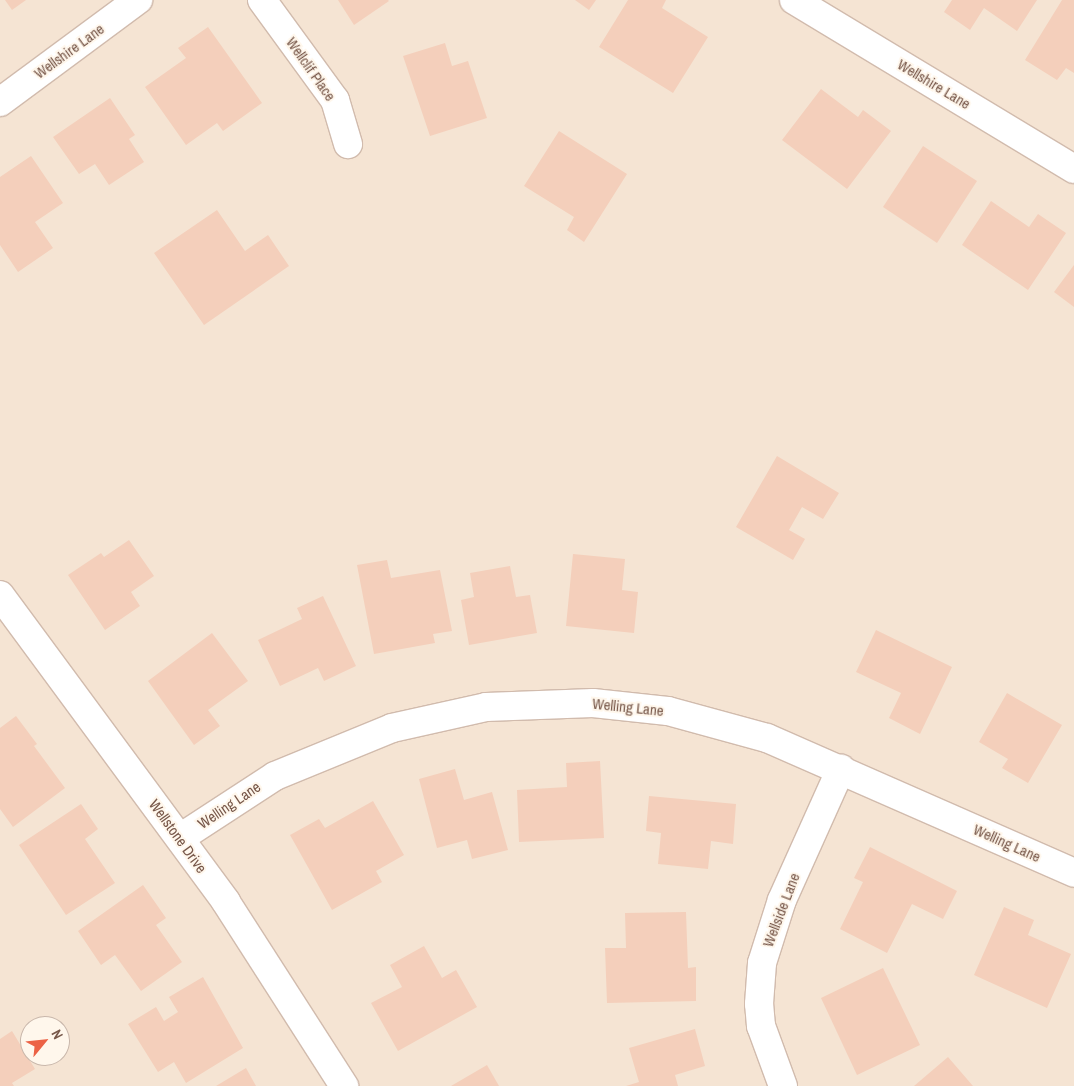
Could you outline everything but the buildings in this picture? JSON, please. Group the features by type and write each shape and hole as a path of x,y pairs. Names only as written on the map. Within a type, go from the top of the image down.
{"street":[{"name":"Wellshire Lane","path":"0,102 138,0"},
{"name":"Wellclif Place","path":"262,0 335,100 348,144"},
{"name":"Wellshire Lane","path":"794,0 1074,168"},
{"name":"Wellstone Drive","path":"0,595 180,838 242,927 344,1086"},
{"name":"Welling Lane","path":"180,838 256,786 337,748 415,722 512,704 602,703 668,711 767,738 842,769 1074,873"},
{"name":"Wellside Lane","path":"783,1086 762,1026 759,990 762,963 782,900 842,769"}],"shaded area":[{"path":"0,0 1074,0 1074,1086 0,1086"}]}
